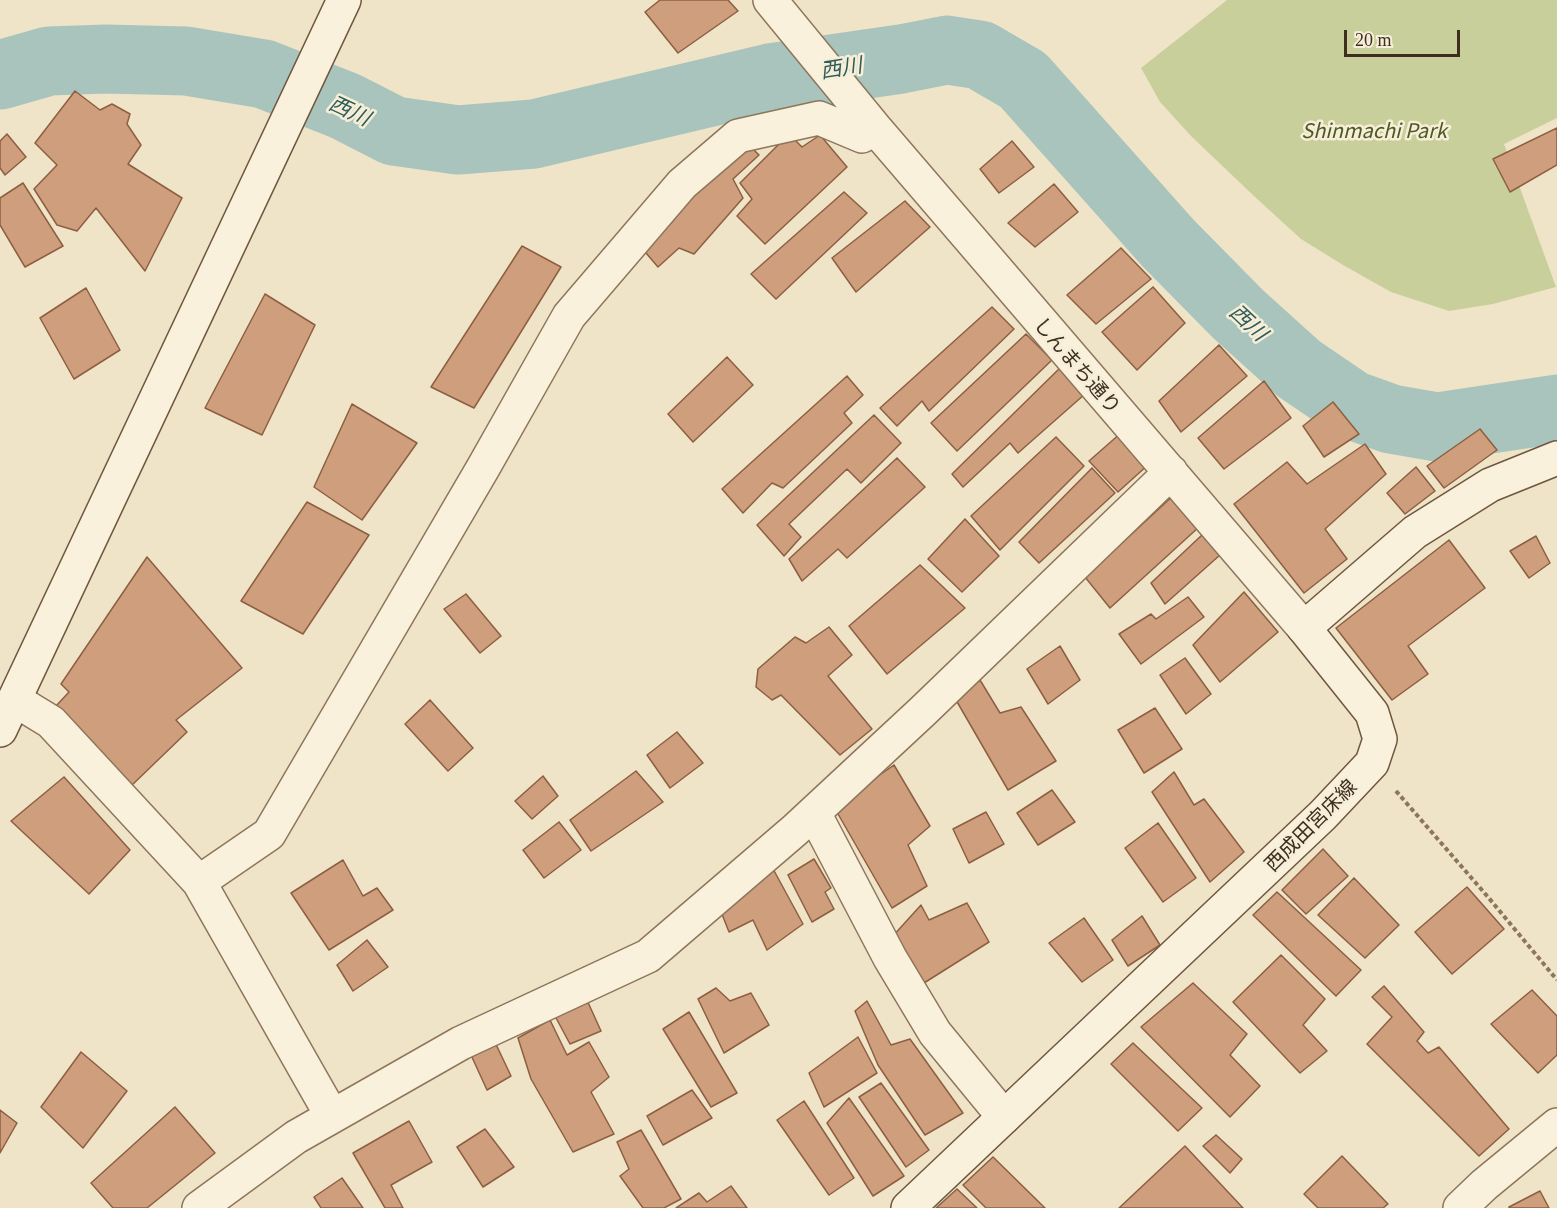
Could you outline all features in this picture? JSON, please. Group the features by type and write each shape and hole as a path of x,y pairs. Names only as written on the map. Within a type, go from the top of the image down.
{"street":[{"name":"しんまち通り","path":"779,9 875,128 1304,628"},
{"path":"0,730 337,14"},
{"path":"199,882 269,834 483,468 568,316 682,184 738,136 819,118 862,136 875,128"},
{"path":"1304,628 1415,532 1490,485 1557,458"},
{"path":"199,1208 296,1137 461,1043 648,956 795,831 1171,472"},
{"name":"西成田宮床線","path":"908,1208 1314,823 1372,763 1380,739 1372,713 1304,628"},
{"path":"15,700 51,722 199,882 332,1116"},
{"path":"814,813 890,958 935,1033 1004,1117"},
{"path":"1460,1208 1484,1185 1557,1125"}],"path":[{"path":"1372,763 1557,980"}],"green space":[{"name":"Shinmachi Park","path":"1227,0 1557,0 1557,118 1504,144 1556,287 1493,304 1449,311 1391,292 1301,239 1192,137 1160,102 1141,68"}],"building":[{"path":"660,0 728,0 738,11 678,53 645,12"},
{"path":"75,91 100,110 112,104 130,114 127,124 141,145 128,164 182,198 145,271 96,208 77,231 57,225 34,189 57,165 35,143"},
{"path":"1557,128 1557,165 1510,192 1493,159"},
{"path":"7,134 26,157 5,175 0,168 0,141"},
{"path":"789,134 802,147 820,135 847,167 765,244 737,216 752,199 740,183"},
{"path":"1012,141 1034,167 999,193 980,169"},
{"path":"746,142 759,155 733,179 743,198 694,254 679,248 658,267 640,246"},
{"path":"23,183 63,246 25,267 0,225 0,198"},
{"path":"1054,184 1078,212 1035,247 1008,223"},
{"path":"844,192 867,213 776,299 751,274"},
{"path":"905,201 930,227 856,292 832,258"},
{"path":"522,246 561,267 474,408 431,387"},
{"path":"1121,248 1151,279 1096,324 1067,295"},
{"path":"1153,287 1185,323 1137,370 1102,332"},
{"path":"86,288 120,350 74,379 40,318"},
{"path":"265,294 315,325 262,435 205,408"},
{"path":"992,307 1014,329 929,411 922,401 897,426 880,408"},
{"path":"1026,334 1052,360 957,451 931,423"},
{"path":"1219,345 1247,376 1181,432 1159,401"},
{"path":"727,357 753,385 693,442 668,414"},
{"path":"1063,365 1085,394 1018,453 1010,443 963,487 952,474"},
{"path":"847,376 863,395 844,413 852,423 783,488 772,483 743,513 722,489"},
{"path":"1264,381 1291,418 1224,469 1198,438"},
{"path":"1333,402 1359,434 1324,457 1303,426"},
{"path":"352,404 417,443 362,520 314,487"},
{"path":"874,415 901,443 861,483 847,469 789,524 801,537 784,556 757,525"},
{"path":"1480,429 1497,450 1444,488 1427,466"},
{"path":"1122,432 1149,464 1118,492 1089,461"},
{"path":"1056,437 1084,466 1000,550 971,516"},
{"path":"1365,444 1386,474 1325,529 1347,559 1304,593 1234,504 1287,462 1307,484"},
{"path":"897,458 925,487 847,558 838,549 802,581 789,559"},
{"path":"1416,467 1435,491 1405,514 1387,493"},
{"path":"1092,468 1115,493 1039,563 1019,542"},
{"path":"1175,494 1199,527 1110,608 1085,577"},
{"path":"307,502 369,535 303,634 241,601"},
{"path":"965,519 999,556 962,592 928,559"},
{"path":"1203,534 1220,555 1165,604 1151,583"},
{"path":"1536,536 1550,563 1529,578 1510,551"},
{"path":"1449,540 1485,588 1408,646 1428,674 1392,700 1336,628"},
{"path":"147,557 242,668 176,720 187,732 130,787 56,706 69,692 61,684"},
{"path":"920,565 965,608 887,674 849,626"},
{"path":"1244,592 1278,632 1220,682 1193,645"},
{"path":"466,594 501,636 480,653 444,609"},
{"path":"1188,597 1204,617 1141,664 1119,634 1151,614 1156,619"},
{"path":"829,627 852,655 828,676 872,729 840,755 781,695 772,700 756,687 758,669 795,637 806,643"},
{"path":"1060,646 1080,680 1048,704 1027,669"},
{"path":"1185,658 1211,694 1186,714 1160,675"},
{"path":"980,680 1000,713 1021,707 1056,761 1008,790 956,700"},
{"path":"430,700 473,748 448,771 405,724"},
{"path":"1155,708 1182,749 1144,773 1118,730"},
{"path":"677,732 703,763 670,788 647,755"},
{"path":"894,765 930,826 908,845 927,886 892,908 834,807"},
{"path":"636,771 663,802 591,851 570,820"},
{"path":"1174,772 1194,805 1204,799 1244,852 1210,882 1152,792"},
{"path":"543,776 558,796 532,819 515,801"},
{"path":"64,777 130,850 89,894 11,821"},
{"path":"1052,790 1075,822 1038,845 1017,813"},
{"path":"986,812 1004,844 969,863 953,829"},
{"path":"559,822 581,850 544,878 523,850"},
{"path":"1158,823 1196,878 1163,902 1125,848"},
{"path":"1323,849 1348,876 1306,914 1282,890"},
{"path":"814,859 831,888 825,892 834,909 812,922 788,875"},
{"path":"343,860 363,896 377,888 393,910 329,950 291,893"},
{"path":"772,867 803,924 767,950 753,920 729,932 718,904"},
{"path":"1354,878 1399,925 1365,958 1318,915"},
{"path":"1467,887 1504,929 1452,974 1415,932"},
{"path":"1277,892 1361,970 1336,996 1253,915"},
{"path":"967,903 989,942 924,983 892,937 921,905 929,920"},
{"path":"1142,916 1160,945 1128,966 1112,940"},
{"path":"1084,918 1113,960 1082,982 1049,943"},
{"path":"367,940 388,967 353,991 337,965"},
{"path":"1281,955 1325,999 1303,1025 1327,1051 1300,1073 1233,1002"},
{"path":"1193,983 1247,1034 1230,1055 1260,1086 1230,1117 1141,1027"},
{"path":"1384,986 1424,1032 1417,1041 1428,1053 1439,1047 1509,1129 1479,1156 1367,1044 1392,1017 1372,997"},
{"path":"716,988 730,1001 751,993 769,1025 724,1053 698,999"},
{"path":"1532,990 1557,1016 1557,1055 1538,1073 1491,1024"},
{"path":"586,998 601,1031 570,1044 555,1016"},
{"path":"867,1001 891,1045 910,1039 963,1113 925,1135 878,1065 855,1011"},
{"path":"689,1012 737,1093 711,1107 663,1029"},
{"path":"550,1020 567,1055 589,1042 609,1077 591,1092 614,1134 573,1152 531,1079 518,1038"},
{"path":"858,1037 877,1073 824,1107 809,1073"},
{"path":"493,1038 511,1076 487,1090 471,1055"},
{"path":"1133,1043 1202,1108 1178,1131 1111,1064"},
{"path":"81,1052 127,1091 83,1148 41,1107"},
{"path":"881,1083 929,1150 906,1167 859,1097"},
{"path":"692,1090 712,1118 663,1145 647,1116"},
{"path":"849,1098 904,1176 873,1196 827,1123"},
{"path":"804,1101 854,1178 829,1195 777,1120"},
{"path":"175,1107 215,1153 147,1208 113,1208 91,1183"},
{"path":"0,1110 17,1123 0,1153"},
{"path":"409,1121 432,1162 391,1185 403,1208 385,1208 353,1153"},
{"path":"485,1129 514,1167 483,1187 457,1147"},
{"path":"641,1130 681,1199 664,1208 643,1208 620,1176 629,1169 617,1142"},
{"path":"1216,1135 1242,1159 1230,1173 1203,1146"},
{"path":"1185,1146 1243,1208 1119,1208"},
{"path":"1342,1156 1388,1204 1383,1208 1318,1208 1304,1194"},
{"path":"993,1157 1045,1208 986,1208 963,1185"},
{"path":"342,1178 363,1208 321,1208 314,1197"},
{"path":"731,1186 747,1208 676,1208 699,1193 707,1202"},
{"path":"957,1189 977,1208 936,1208"},
{"path":"1540,1191 1549,1208 1509,1208 1509,1207"}],"waterway":[{"name":"西川","path":"0,75 49,61 106,59 186,61 264,74 345,106 394,131 458,140 534,134 770,78 947,50 980,55 1023,80 1168,243 1238,314 1299,369 1352,405 1391,419 1437,427 1557,409"}]}
